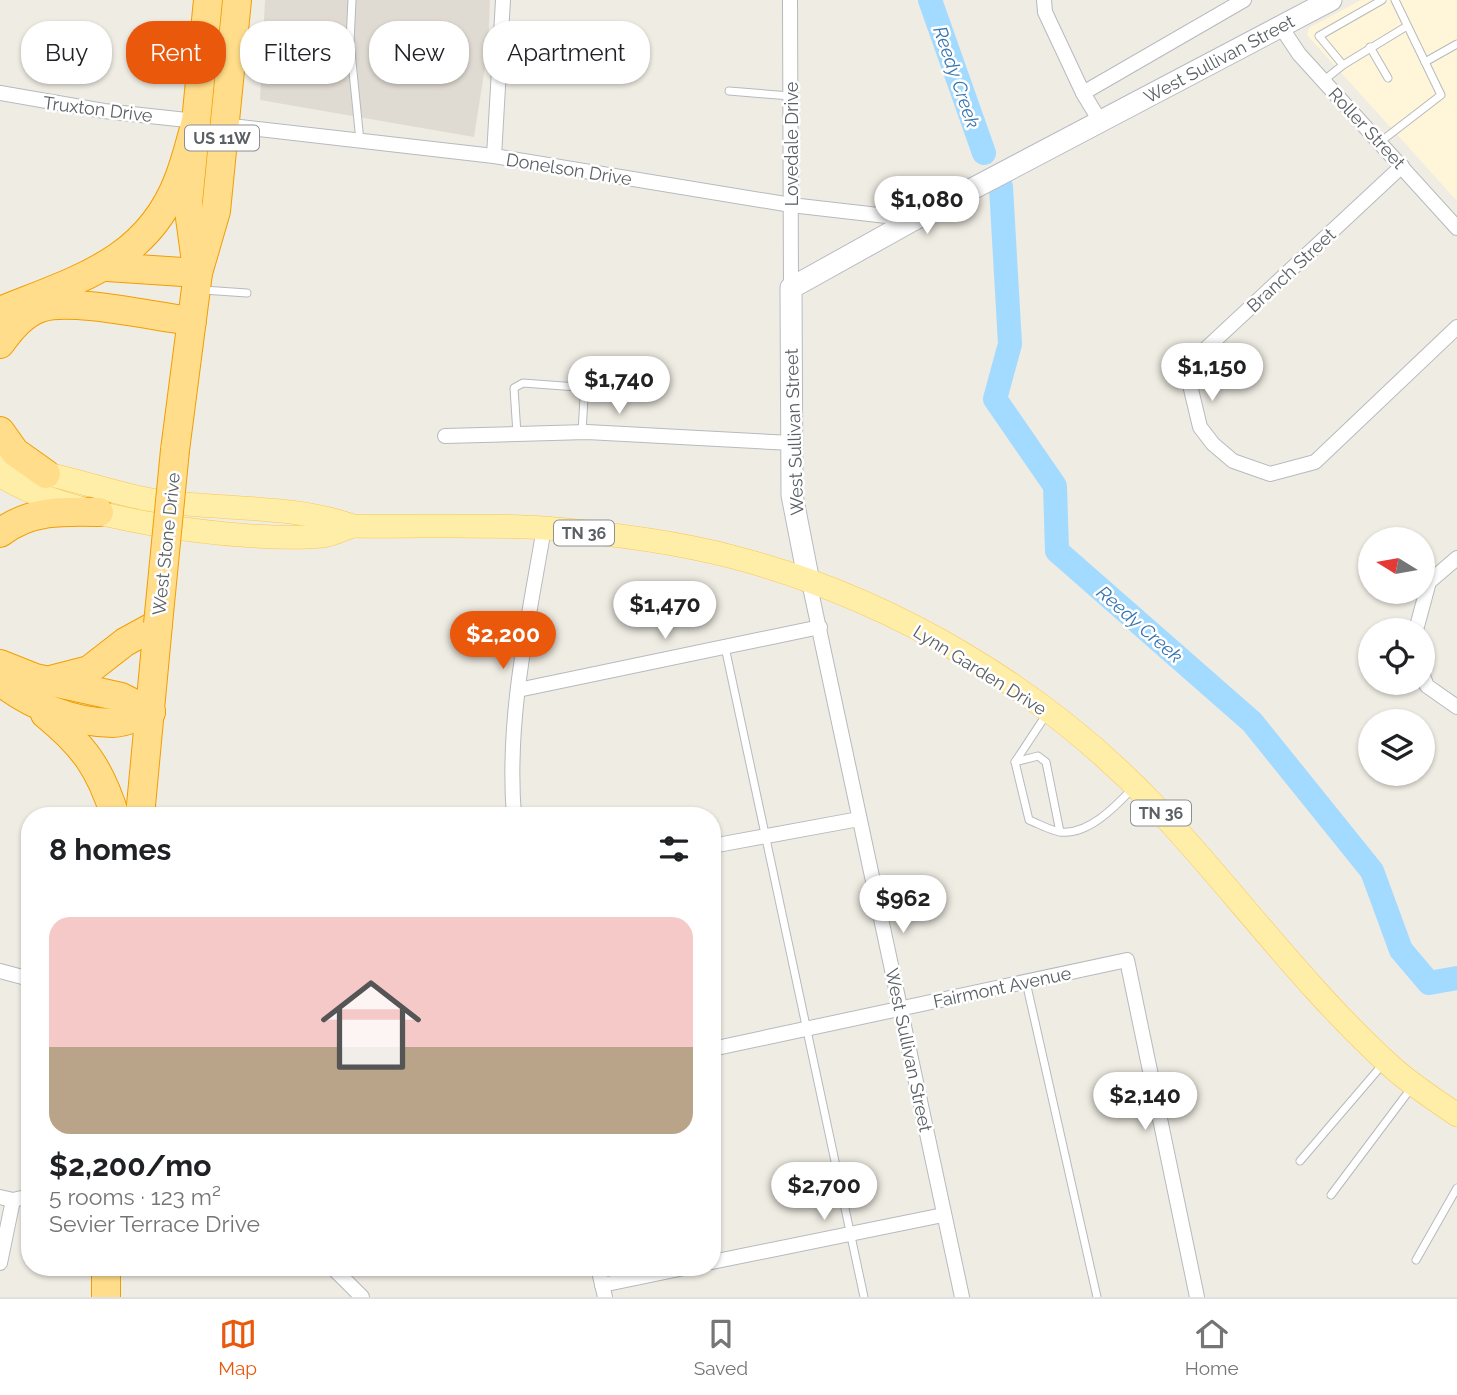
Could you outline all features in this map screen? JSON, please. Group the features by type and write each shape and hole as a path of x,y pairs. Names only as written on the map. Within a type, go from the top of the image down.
{"highway":[{"name":"West Stone Drive","path":"208,0 210,123"},
{"name":"West Stone Drive","path":"141,807 175,450 197,281 188,203 210,123 237,0"},
{"path":"0,311 107,267 128,253 166,206 210,123"},
{"path":"107,267 197,281"},
{"path":"0,344 16,323 38,309 62,303 192,321"},
{"path":"0,432 15,452 46,474"},
{"path":"0,533 12,524 41,513 99,512"},
{"path":"0,681 31,689 89,670 125,642 158,624"},
{"path":"0,664 31,689 79,718 115,723 150,712"},
{"path":"31,689 86,750 111,807"},
{"path":"106,1276 106,1297"}],"main road":[{"name":"Lynn Garden Drive","path":"0,467 46,474 148,499 323,516 353,526 544,528 661,542 721,554 809,582 878,610 940,642 1048,711 1107,759 1135,786 1386,1060 1457,1115"},
{"name":"Lynn Garden Drive","path":"0,475 20,489 145,522 274,535 324,536 353,526"}],"street":[{"path":"494,156 503,0"},
{"name":"Lovedale Drive","path":"790,0 791,288"},
{"path":"1044,0 1045,12 1083,93 1100,121"},
{"name":"West Sullivan Street","path":"1083,93 1244,0"},
{"name":"West Sullivan Street","path":"962,1297 792,495 791,288 915,219 1331,0"},
{"name":"Roller Street","path":"1281,27 1299,54 1457,228"},
{"name":"Truxton Drive","path":"0,93 104,111 210,123"},
{"name":"Donelson Drive","path":"210,123 494,156 791,205 915,219"},
{"name":"Branch Street","path":"1402,166 1197,357 1189,385 1200,427 1213,444 1233,461 1270,474 1315,463 1457,327"},
{"path":"445,436 582,432 792,443"},
{"path":"513,807 511,779 518,690 544,528"},
{"path":"1419,618 1429,582 1457,558"},
{"path":"518,690 820,627"},
{"path":"1435,692 1457,707"},
{"path":"721,844 859,819"},
{"name":"Fairmont Avenue","path":"721,1047 1127,960 1197,1297"},
{"path":"0,971 21,977"},
{"path":"0,1263 7,1198"},
{"path":"721,1260 943,1215"},
{"path":"341,1276 362,1297"},
{"path":"603,1291 657,1276"}],"lane":[{"path":"352,0 350,42 360,141"},
{"path":"1343,65 1319,36 1382,0"},
{"path":"1380,142 1441,95 1395,0"},
{"path":"1323,81 1370,47 1407,26"},
{"path":"1425,62 1457,44"},
{"path":"1370,47 1388,78"},
{"path":"729,91 791,96"},
{"path":"197,281 247,293"},
{"path":"517,434 513,393 514,388 523,383 577,387 584,398 582,432"},
{"path":"725,646 864,1297"},
{"path":"1048,711 1015,762 1029,820 1060,832 1079,830 1116,807 1135,786"},
{"path":"1015,762 1038,756 1046,762 1060,832"},
{"path":"1026,982 1097,1297"},
{"path":"1300,1161 1386,1060"},
{"path":"1331,1195 1415,1084"},
{"path":"1416,1260 1457,1188"}],"shaded area":[{"path":"265,0 490,0 489,21 483,21 483,80 474,137 260,100 261,84 355,84 355,21 264,21"},
{"path":"1361,0 1457,0 1457,201 1307,35 1309,28"}],"waterway":[{"name":"Reedy Creek","path":"930,0 984,153"},
{"name":"Reedy Creek","path":"1001,187 1010,344 995,399 1055,486 1057,551 1252,722 1372,871 1401,950 1429,983 1457,978"}]}
